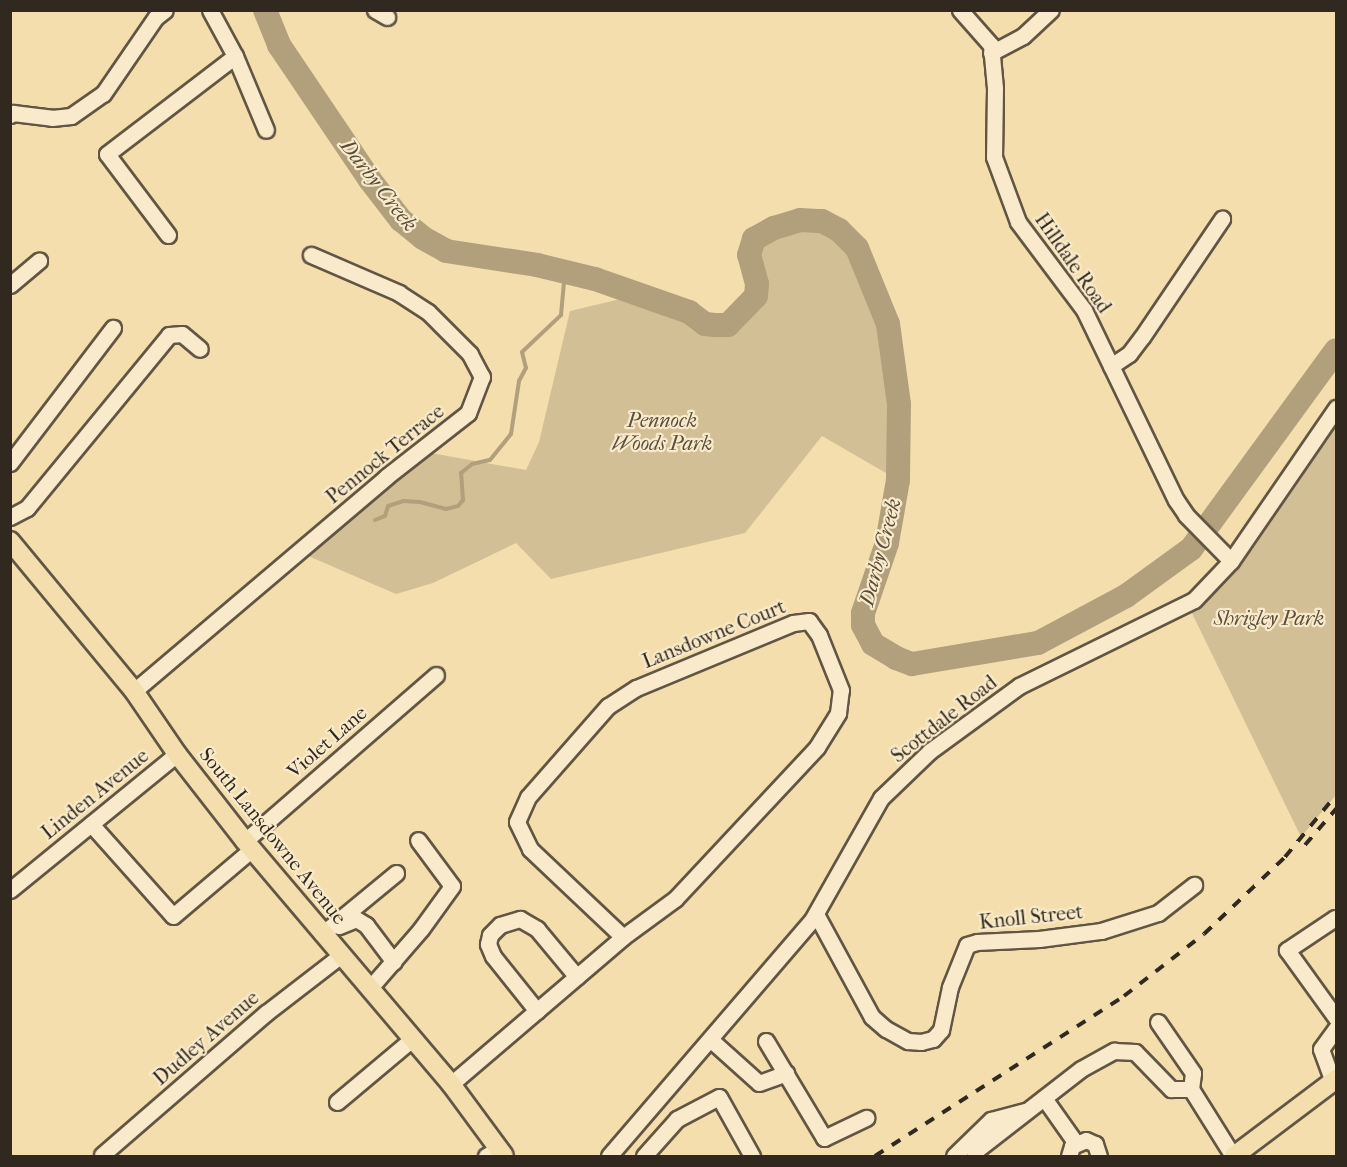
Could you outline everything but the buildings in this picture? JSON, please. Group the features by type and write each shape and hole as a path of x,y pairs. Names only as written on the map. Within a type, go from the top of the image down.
{"main road":[{"name":"South Lansdowne Avenue","path":"10,541 134,691 177,754 248,845 340,956 452,1084 496,1154"},
{"path":"1233,1156 1335,1081"}],"street":[{"path":"10,116 14,113 52,118 71,116 103,94 116,79 156,17 165,10"},
{"path":"210,10 235,56 266,130"},
{"name":"Hilldale Road","path":"960,10 991,45 994,88 994,157 1018,222 1084,310 1176,500 1186,515 1227,557"},
{"path":"991,53 1023,36 1051,10"},
{"path":"168,235 107,154 235,56"},
{"path":"1111,366 1129,354 1142,337 1222,219"},
{"name":"Pennock Terrace","path":"134,691 386,477 468,413 482,377 470,354 428,312 408,299 311,255"},
{"path":"10,285 39,261"},
{"path":"10,463 114,328"},
{"path":"10,517 27,508 169,335 182,334 200,349"},
{"name":"Scottdale Road","path":"609,1156 711,1040 816,914 881,798 930,751 1019,686 1194,600 1336,408"},
{"name":"Lansdowne Court","path":"452,1084 623,937 675,899 817,747 838,712 841,690 819,635 809,621 793,623 636,688 608,706 528,797 517,822 530,849 623,937"},
{"name":"Violet Lane","path":"92,824 173,916 436,675"},
{"name":"Linden Avenue","path":"10,890 177,754"},
{"path":"369,989 422,929 452,886 418,840"},
{"path":"323,935 396,873"},
{"name":"Knoll Street","path":"816,914 872,1017 886,1029 908,1041 921,1042 933,1039 941,1030 950,987 967,945 1101,931 1158,913 1194,885"},
{"path":"1335,918 1287,950 1336,1018"},
{"path":"323,935 356,919 366,925 394,962"},
{"path":"537,1011 493,956 488,944 490,935 500,925 520,919 537,929 577,977"},
{"name":"Dudley Avenue","path":"102,1155 266,1013 340,956"},
{"path":"1158,1022 1193,1073 1191,1089 1233,1156"},
{"path":"1335,1081 1321,1049 1336,1028"},
{"path":"337,1102 412,1039"},
{"path":"711,1040 759,1083 786,1074"},
{"path":"766,1041 824,1138 866,1118"},
{"path":"974,1152 1081,1069 1114,1051 1135,1052 1171,1089 1191,1089"},
{"path":"644,1156 677,1119 719,1097 752,1156"},
{"path":"1044,1098 1072,1149 1091,1141 1098,1149 1099,1156"},
{"path":"954,1156 991,1120 1008,1113 1028,1110"},
{"path":"622,1142 638,1156"}],"green space":[{"name":"Pennock Woods Park","path":"800,220 822,221 839,230 857,248 872,280 888,324 894,355 899,404 898,480 822,436 745,533 551,579 516,543 433,583 396,594 299,552 420,451 526,470 539,442 570,311 637,295 689,312 706,324 728,325 756,296 757,284 749,255 754,239 774,228"},
{"name":"Shrigley Park","path":"1336,408 1336,795 1301,837 1187,603 1194,600"}],"waterway":[{"name":"Darby Creek","path":"265,10 279,45 370,180 401,220 423,238 446,251 537,265 595,279 689,312 705,324 728,325 756,296 757,284 749,255 754,239 774,228 800,220 822,221 839,230 857,248 888,324 899,404 898,480 887,543 863,613 863,625 873,644 896,658 912,664 1038,643 1126,596 1191,549 1336,350"},
{"path":"375,520 385,516 388,506 403,501 420,502 446,509 458,506 463,500 461,473 472,464 490,460 511,434 519,381 526,368 522,352 561,315 565,271"}],"railway":[{"path":"875,1156 1124,996 1204,934 1285,857 1336,795"},
{"path":"1305,845 1336,809"}]}
